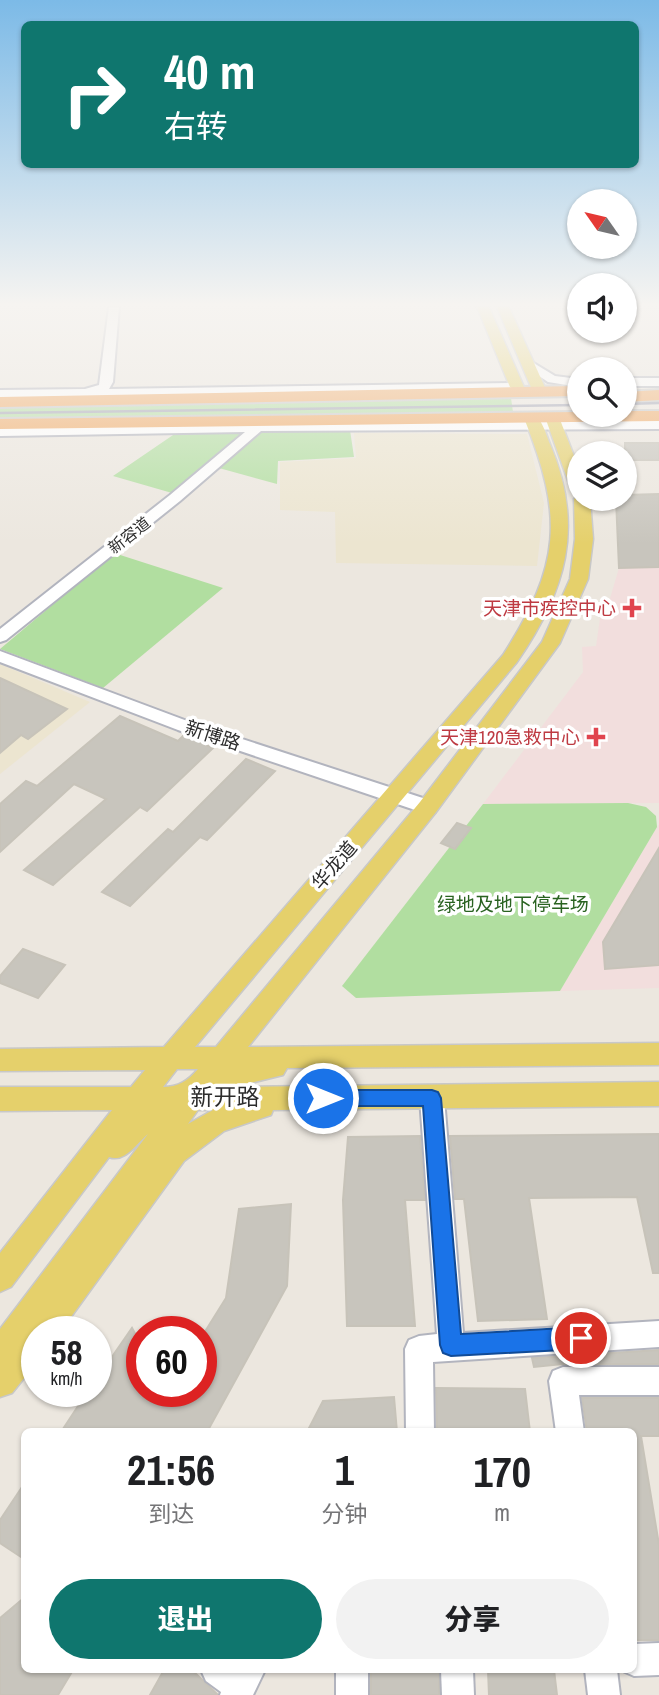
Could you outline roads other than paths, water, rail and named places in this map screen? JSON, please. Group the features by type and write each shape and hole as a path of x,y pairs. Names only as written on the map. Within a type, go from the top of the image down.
{"highway":[{"path":"637,389 659,388"},
{"path":"0,402 567,391"},
{"path":"637,391 659,396"},
{"path":"567,399 556,399 549,405 556,412 567,415"},
{"path":"637,417 659,416"},
{"path":"0,424 544,422 567,420"},
{"path":"0,424 203,430"}],"main road":[{"path":"537,386 540,392"},
{"path":"544,422 567,466"},
{"name":"华龙道","path":"0,1277 171,1057 510,658 538,615 547,596 559,556 562,521 544,422"},
{"path":"0,1355 189,1093 223,1056 428,807 533,669 564,619 573,597 582,562 583,511"},
{"name":"新开路","path":"0,1060 659,1054"},
{"path":"40,1225 127,1134 189,1093 264,1068 336,1056"},
{"name":"新开路","path":"0,1099 139,1097 189,1093 323,1098 659,1094"},
{"path":"53,1316 174,1152 194,1133 238,1111 323,1098"},
{"path":"0,1381 21,1356"}],"street":[{"path":"88,392 105,386"},
{"path":"120,386 131,391"},
{"path":"0,394 517,387"},
{"path":"0,432 544,422 659,425"},
{"name":"新容道","path":"0,637 175,498 256,429"},
{"name":"新博路","path":"0,656 184,726 428,807"},
{"path":"432,1098 451,1345"},
{"path":"420,1428 419,1349 659,1334"},
{"path":"569,1428 563,1381 659,1381"},
{"path":"637,1660 659,1659"},
{"path":"352,1673 352,1695"},
{"path":"457,1673 458,1695"},
{"path":"601,1673 604,1695"}],"railway":[{"path":"637,404 659,403"},
{"path":"0,413 567,405"}],"place":[{"name":"天津市疾控中心","path":"632,608"},
{"name":"天津120急救中心","path":"596,737"}],"park label":[{"name":"绿地及地下停车场","path":"513,904"}]}
